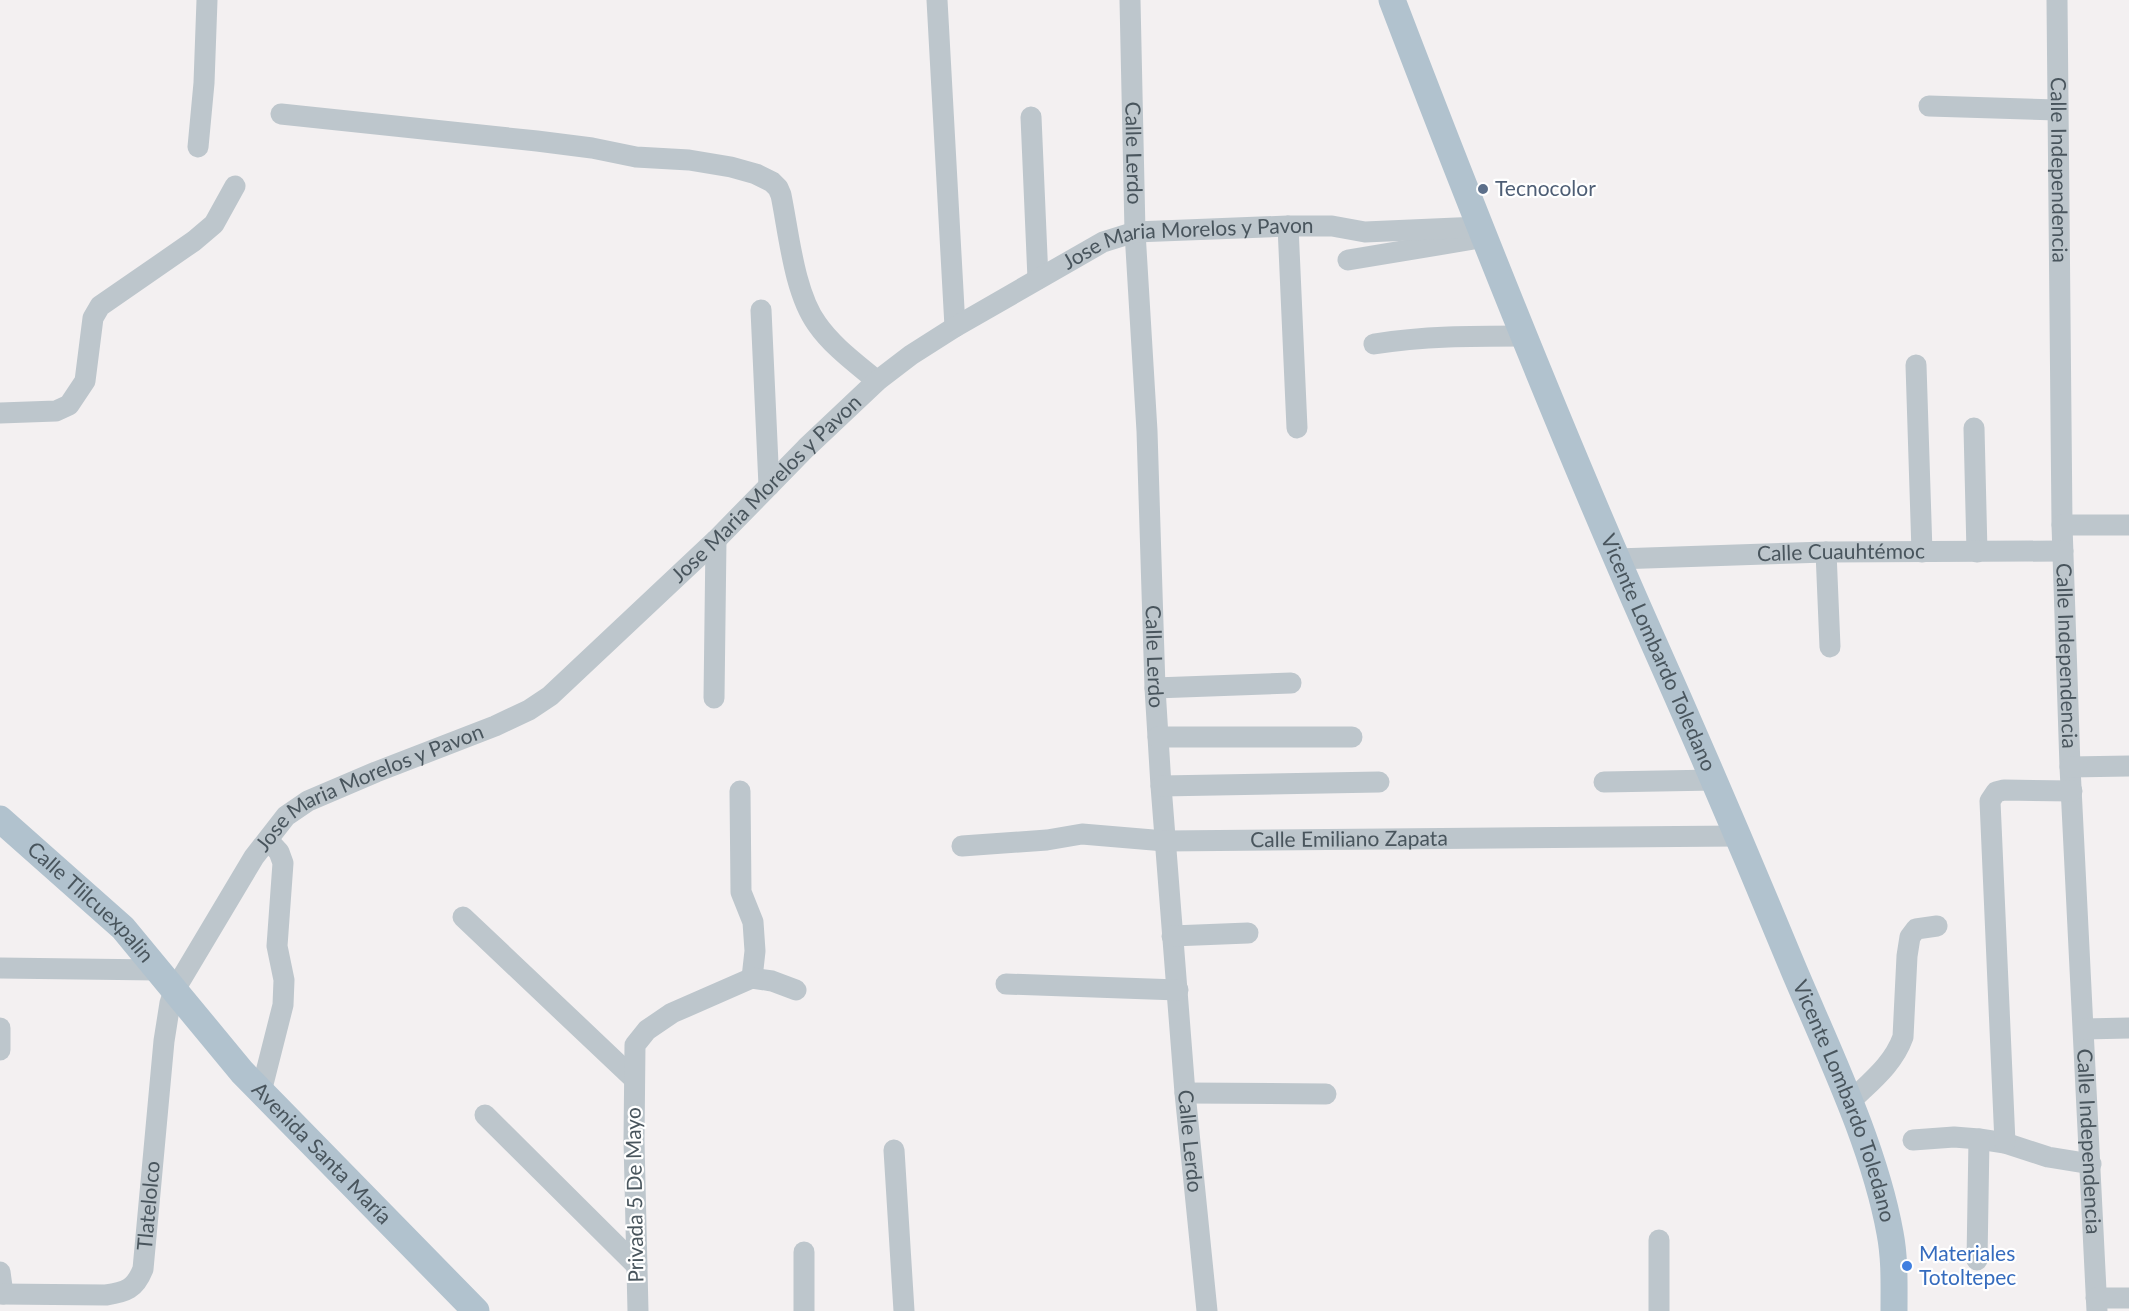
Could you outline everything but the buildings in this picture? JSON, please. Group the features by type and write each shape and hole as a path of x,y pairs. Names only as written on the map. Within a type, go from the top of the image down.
{"main road":[{"name":"Vicente Lombardo Toledano","path":"1392,0 1523,336 1617,559 1715,780 1850,1102 1874,1172 1890,1232 1894,1265 1894,1311"},
{"name":"Calle Tlilcuexpalin","path":"0,819 123,928 174,991"},
{"name":"Avenida Santa María","path":"174,991 261,1092 476,1311"}],"street":[{"path":"198,147 204,83 207,0"},
{"path":"937,0 955,327"},
{"name":"Calle Lerdo","path":"1130,0 1135,232 1147,431 1155,688 1185,1093 1207,1311"},
{"name":"Calle Independencia","path":"2057,0 2062,525 2070,767 2097,1304"},
{"path":"1929,106 2057,110"},
{"path":"281,114 537,141 592,148 636,157 689,160 731,166 756,174 772,182 782,195 802,298 816,324 833,343 877,381"},
{"path":"1031,117 1038,279"},
{"path":"0,413 56,411 69,405 86,381 93,318 100,306 194,241 214,224 235,186"},
{"path":"1288,226 1297,428"},
{"name":"Jose Maria Morelos y Pavon","path":"174,991 254,857 286,816 308,801 495,726 529,710 550,696 716,540 877,381 911,355 955,327 1103,242 1135,232 1332,226 1365,232 1482,232"},
{"path":"1348,260 1482,232"},
{"path":"761,310 770,486"},
{"path":"1374,344 1451,336 1523,336"},
{"path":"1916,365 1922,552"},
{"path":"1974,428 1977,552"},
{"path":"2062,525 2129,525"},
{"path":"714,698 716,540"},
{"name":"Calle Cuauhtémoc","path":"1617,559 1826,552 2063,550"},
{"path":"1826,552 1830,647"},
{"path":"1155,688 1291,683"},
{"path":"1158,737 1352,737"},
{"path":"2070,767 2129,766"},
{"path":"1604,782 1715,780"},
{"path":"1161,786 1379,782"},
{"path":"2005,1143 1990,801 1996,792 2004,790 2072,790"},
{"path":"740,791 741,892 753,922 755,951 752,978 772,981 796,990"},
{"name":"Calle Emiliano Zapata","path":"962,846 1047,840 1082,834 1165,841 1738,836"},
{"path":"261,1092 285,990 277,946 283,863 279,852 268,840"},
{"path":"463,916 633,1078"},
{"path":"1850,1102 1887,1066 1898,1050 1903,1037 1906,956 1910,936 1916,929 1937,926"},
{"path":"1172,936 1248,933"},
{"path":"0,968 157,970"},
{"name":"Privada 5 De Mayo","path":"638,1311 633,1078 635,1045 647,1030 672,1013 752,978"},
{"path":"1006,984 1178,990"},
{"name":"Tlatelolco","path":"2,1294 122,1293 136,1285 143,1269 164,1041 174,991"},
{"path":"0,1028 0,1050"},
{"path":"2084,1029 2129,1028"},
{"path":"1185,1093 1326,1094"},
{"path":"485,1115 637,1266"},
{"path":"1913,1140 1954,1137 1979,1139 2005,1143 2048,1157 2091,1164"},
{"path":"1977,1260 1979,1139"},
{"path":"894,1150 904,1311"},
{"path":"1659,1240 1659,1311"},
{"path":"804,1251 804,1311"},
{"path":"0,1272 2,1294"},
{"path":"2097,1304 2129,1298"}],"place":[{"name":"Tecnocolor","path":"1483,189"},
{"name":"Materiales Totoltepec","path":"1907,1266"}]}
